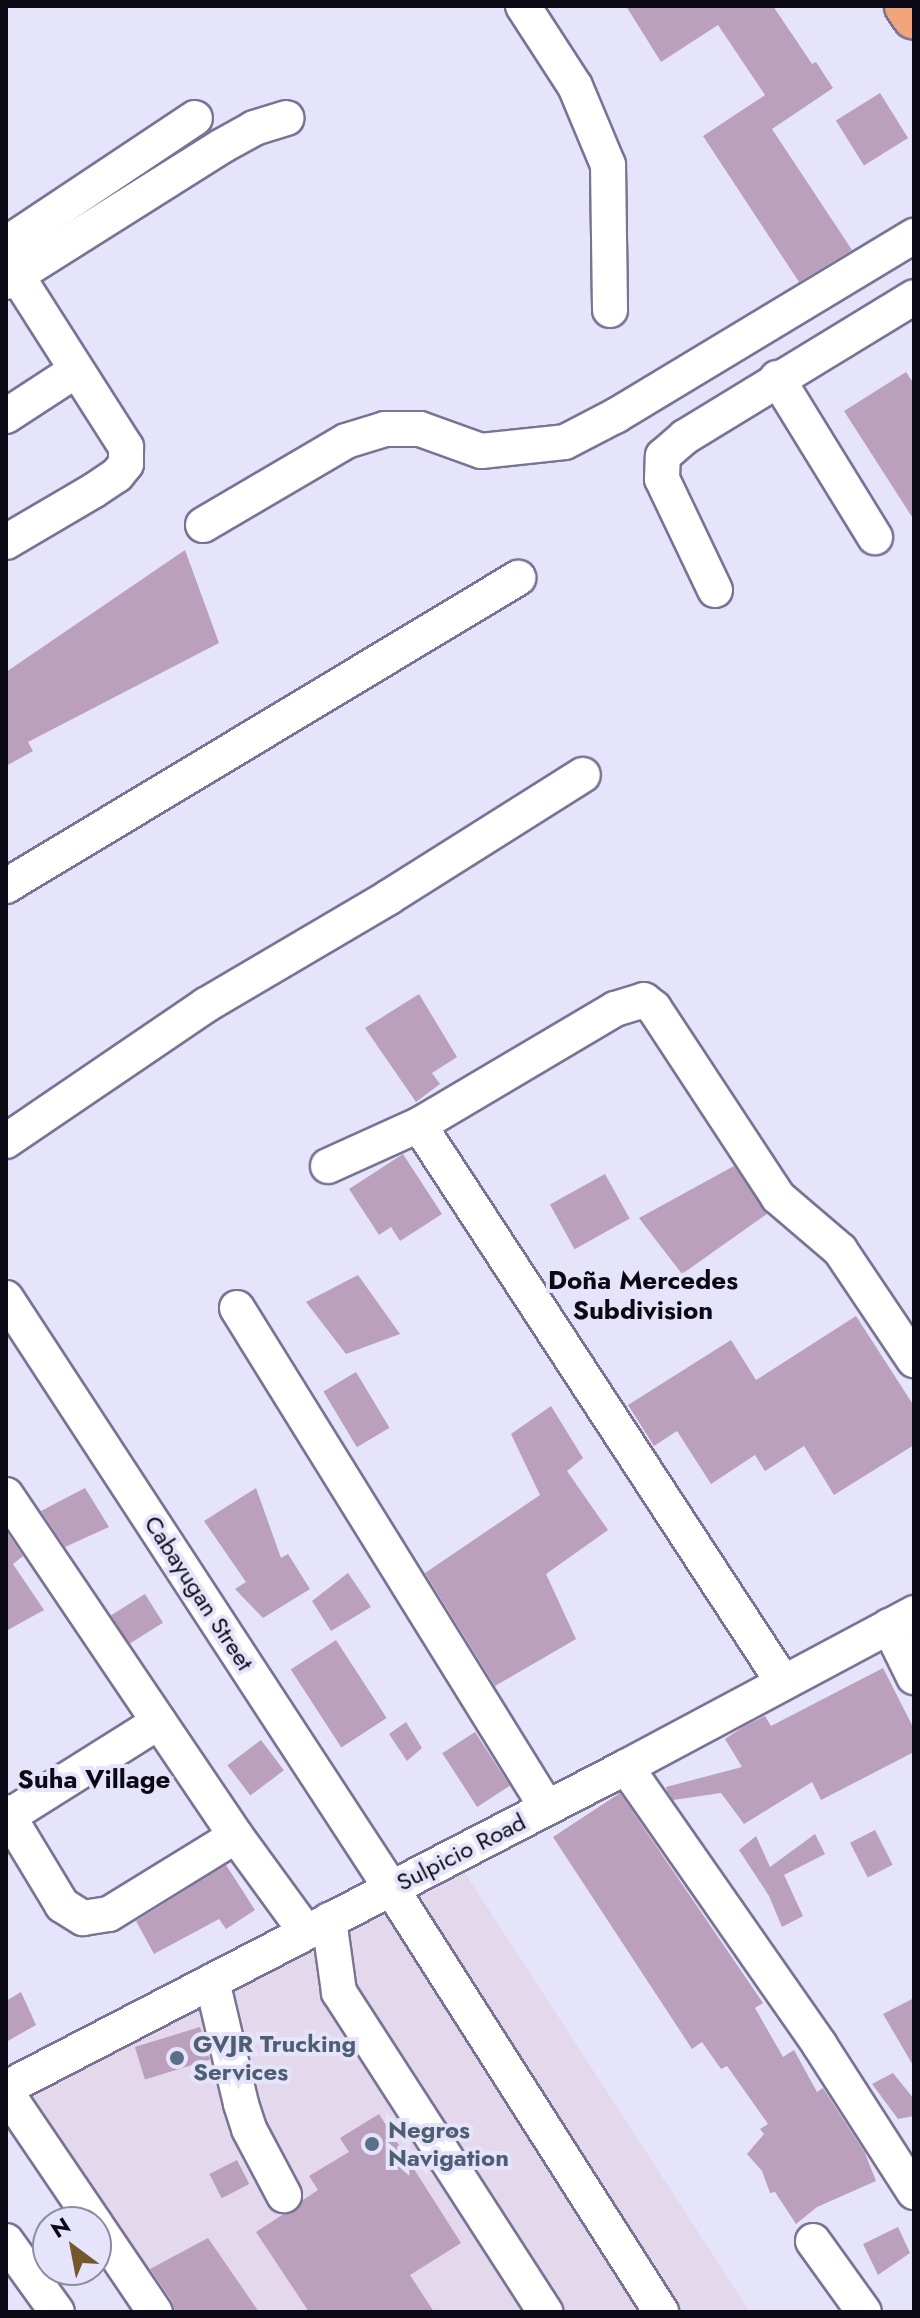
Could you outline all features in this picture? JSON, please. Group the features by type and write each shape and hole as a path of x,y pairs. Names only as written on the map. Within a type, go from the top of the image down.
{"main road":[{"path":"906,6 914,18"}],"street":[{"path":"523,6 575,86 608,165 610,310"},
{"path":"10,267 195,118"},
{"path":"10,267 254,128 287,118"},
{"path":"203,525 346,441 385,429 420,429 481,451 565,442 629,408 914,236"},
{"path":"6,542 93,491 117,475 126,464 126,447 10,267"},
{"path":"715,590 662,479 663,456 685,437 777,378 914,297"},
{"path":"6,416 75,371"},
{"path":"777,378 875,537"},
{"path":"6,886 518,578"},
{"path":"6,1141 206,1005 389,897 583,775"},
{"path":"328,1166 419,1125 615,1009 644,1000 654,1008 778,1197 840,1250 911,1349"},
{"path":"419,1125 783,1682"},
{"path":"237,1308 547,1808"},
{"name":"Cabayugan Street","path":"12,1321 391,1888 661,2312"},
{"path":"7,1497 236,1836 318,1926 339,1992 545,2312"},
{"path":"902,1620 914,1677"},
{"name":"Sulpicio Road","path":"8,2083 547,1808 902,1620"},
{"path":"159,1722 7,1814 62,1905 83,1918 109,1914 236,1836"},
{"path":"626,1767 819,2044 914,2192"},
{"path":"212,1981 249,2129 284,2195"},
{"path":"8,2083 84,2206"},
{"path":"6,2241 57,2312"},
{"path":"813,2241 864,2312"},
{"path":"112,2248 155,2312"}],"shaded area":[{"path":"463,1870 750,2312 167,2312 112,2230 112,2206 96,2206 25,2100"}],"building":[{"path":"626,6 773,6 812,64 816,62 833,88 772,129 852,250 799,282 703,136 765,95 718,25 661,62"},
{"path":"880,93 908,138 864,166 836,121"},
{"path":"906,372 914,384 914,520 844,411"},
{"path":"185,550 219,643 28,742 33,751 6,766 6,672"},
{"path":"419,994 457,1057 432,1073 440,1084 416,1102 365,1028"},
{"path":"403,1154 442,1214 400,1241 391,1227 379,1235 349,1189"},
{"path":"734,1166 767,1214 682,1274 639,1218"},
{"path":"605,1174 630,1219 575,1249 550,1205"},
{"path":"358,1275 400,1334 346,1354 306,1302"},
{"path":"856,1316 914,1406 914,1445 834,1495 804,1446 765,1471 755,1455 711,1484 677,1431 654,1446 628,1405 731,1340 756,1380"},
{"path":"356,1372 389,1428 357,1447 323,1392"},
{"path":"551,1406 583,1458 567,1471 608,1530 546,1574 576,1639 495,1686 425,1573 540,1495 511,1434"},
{"path":"85,1488 109,1527 65,1547 41,1511"},
{"path":"256,1488 281,1558 288,1554 310,1589 263,1618 235,1589 246,1582 204,1521"},
{"path":"6,1531 23,1556 13,1564 44,1610 6,1631"},
{"path":"348,1573 371,1607 331,1631 312,1601"},
{"path":"145,1594 163,1623 129,1644 111,1615"},
{"path":"336,1640 387,1718 341,1747 291,1669"},
{"path":"883,1668 914,1729 914,1752 821,1800 812,1782 744,1824 721,1793 673,1800 667,1791 666,1787 742,1767 725,1739 743,1727 765,1716 771,1726"},
{"path":"406,1722 422,1748 407,1761 389,1734"},
{"path":"475,1732 510,1786 477,1807 442,1753"},
{"path":"261,1740 284,1770 250,1796 227,1765"},
{"path":"620,1793 763,2003 755,2008 783,2057 794,2050 817,2092 823,2088 865,2153 876,2181 817,2207 796,2224 775,2192 770,2193 762,2171 747,2154 764,2134 760,2129 768,2124 727,2066 721,2069 702,2042 692,2049 553,1837"},
{"path":"875,1830 893,1865 868,1877 850,1843"},
{"path":"815,1834 825,1854 784,1875 803,1916 782,1927 769,1896 739,1850 756,1836 770,1867"},
{"path":"226,1865 255,1910 226,1929 219,1919 154,1954 136,1921"},
{"path":"21,1992 36,2025 6,2042 6,2001"},
{"path":"914,1998 914,2067 883,2014"},
{"path":"200,2027 210,2060 145,2079 135,2047"},
{"path":"893,2073 914,2099 914,2116 898,2119 872,2084"},
{"path":"379,2114 461,2243 410,2275 434,2312 309,2312 256,2232 282,2215 294,2212 303,2200 318,2190 309,2176 349,2152 340,2138"},
{"path":"237,2160 249,2184 222,2198 209,2174"},
{"path":"898,2227 910,2253 878,2275 863,2244"},
{"path":"208,2238 259,2312 175,2312 172,2301 150,2269"}],"place":[{"name":"GVJR Trucking Services","path":"177,2058"},
{"name":"Negros Navigation","path":"372,2144"}],"district":[{"name":"Doña Mercedes Subdivision","path":"643,1296"},
{"name":"Suha Village","path":"94,1780"}]}
